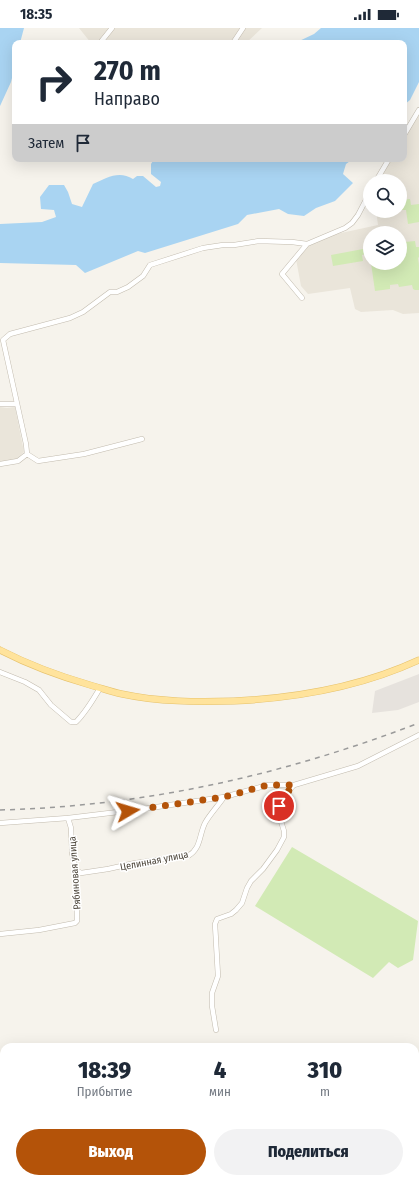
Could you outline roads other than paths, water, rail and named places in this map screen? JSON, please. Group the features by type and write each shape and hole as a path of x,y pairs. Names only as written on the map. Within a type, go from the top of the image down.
{"main road":[{"path":"0,650 53,674 122,694 170,701 200,702 264,699 325,691 361,682 419,660"}],"street":[{"path":"102,40 112,28"},
{"path":"235,40 243,28"},
{"path":"407,130 419,110"},
{"path":"380,174 388,162"},
{"path":"302,298 282,274 307,244 345,228 358,215 363,205"},
{"path":"142,439 84,454 38,462 27,454 3,340 10,334 70,318 82,312 110,292 117,292 128,287 143,276 150,265 203,248 223,245 239,245 259,241 307,244"},
{"path":"0,404 17,404"},
{"path":"0,464 18,461 27,454"},
{"path":"0,672 26,682 39,690 51,705 71,722 76,722 81,717 100,688"},
{"path":"0,823 68,818 143,809 224,797 268,785 294,785 358,766 419,735"},
{"path":"216,1030 212,1000 212,993 218,976 215,924 217,919 231,914 242,903 251,880 263,869 277,850 284,837 284,831 279,815 279,806 284,796 294,785"},
{"name":"Целинная улица","path":"76,870 81,873 135,863 188,856 193,853 198,846 204,824 224,797"},
{"name":"Рябиновая улица","path":"0,934 39,930 75,923 78,918 76,870 72,853 71,828 68,818"}],"water":[{"path":"0,28 24,28 21,40 12,40 12,78 0,106"},
{"path":"321,28 419,28 419,82 410,100 407,102 407,40 301,40 314,34"},
{"path":"152,162 349,162 346,164 343,174 353,183 335,201 316,208 304,216 288,214 279,209 247,215 238,224 145,253 138,251 85,273 76,265 0,263 0,224 42,222 56,217 54,210 41,209 40,197 49,185 64,185 72,204 82,207 93,184 113,176 123,175 133,179 137,176 143,176 156,187 160,186 161,182 151,174"}],"railway":[{"path":"0,810 108,802 213,784 317,758 368,742 419,723"}]}
